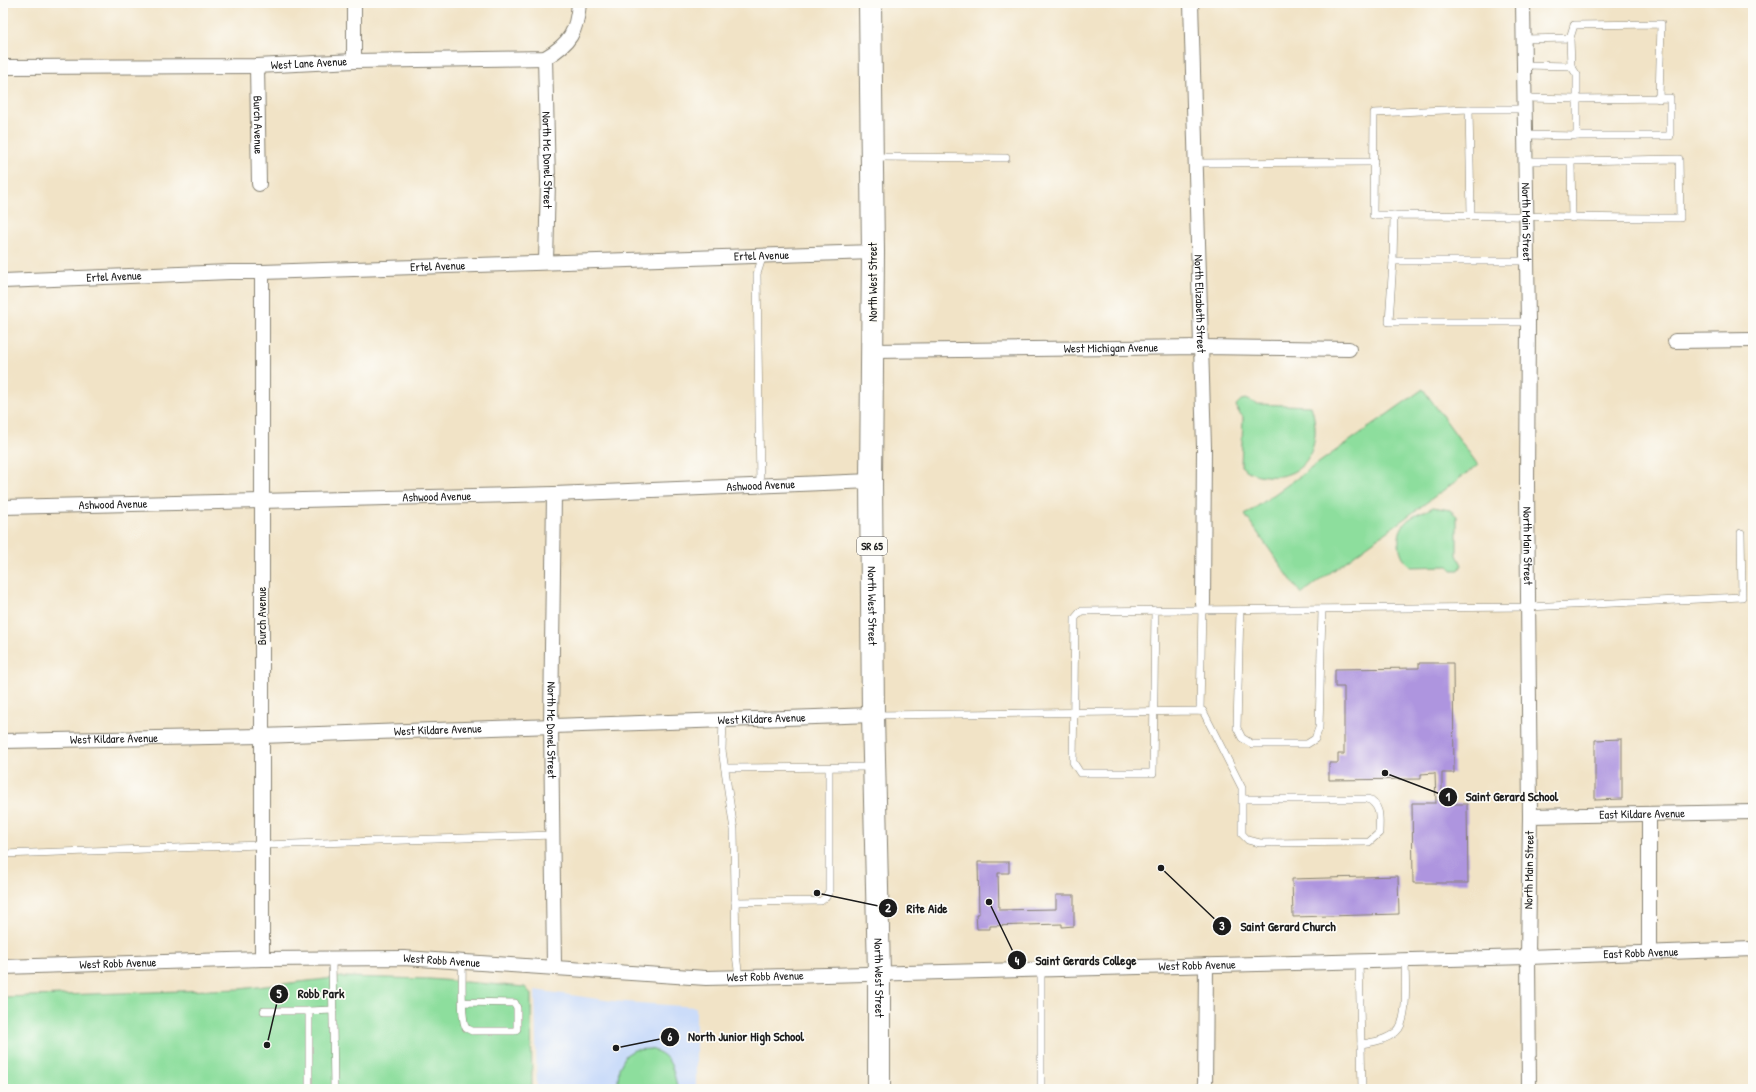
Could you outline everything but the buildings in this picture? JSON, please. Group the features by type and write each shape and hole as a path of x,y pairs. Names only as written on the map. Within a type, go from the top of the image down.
{"main road":[{"name":"North West Street","path":"870,3 873,252 871,481 873,715 879,973 879,1089"}],"street":[{"path":"354,3 354,61"},
{"path":"545,58 564,45 573,34 578,19 579,3"},
{"name":"North Elizabeth Street","path":"1191,3 1204,447 1202,607"},
{"name":"North Main Street","path":"1523,3 1528,260 1528,607 1530,816 1528,957 1529,1089"},
{"name":"West Lane Avenue","path":"3,67 257,66 354,61 545,58"},
{"name":"North Mc Donel Street","path":"545,58 548,181 546,262"},
{"name":"Burch Avenue","path":"257,66 259,184"},
{"name":"Ertel Avenue","path":"3,282 230,272 873,252"},
{"name":"Burch Avenue","path":"262,272 262,959"},
{"path":"1675,341 1753,340"},
{"name":"West Michigan Avenue","path":"872,351 1202,347 1349,349"},
{"name":"Ashwood Avenue","path":"3,507 554,494 871,481"},
{"name":"North Mc Donel Street","path":"554,494 551,725 554,966"},
{"name":"West Kildare Avenue","path":"3,741 261,736 873,715"},
{"name":"East Kildare Avenue","path":"1530,816 1753,812"},
{"path":"1649,814 1649,953"},
{"name":"East Robb Avenue","path":"1528,957 1753,949"},
{"name":"West Robb Avenue","path":"3,967 262,959 404,958 554,966 679,977 739,977 1528,957"},
{"path":"1205,1089 1206,965"}],"lane":[{"path":"1577,136 1577,75 1571,66 1570,38 1574,25 1660,24 1659,99"},
{"path":"1524,39 1570,38"},
{"path":"1524,66 1571,66"},
{"path":"1526,135 1670,136 1670,98 1577,99 1469,110 1374,113 1373,215 1680,218 1678,159 1527,161"},
{"path":"1469,110 1471,215"},
{"path":"872,157 1006,158"},
{"path":"1571,161 1572,218"},
{"path":"1195,164 1374,162"},
{"path":"1394,215 1389,322 1528,322"},
{"path":"760,486 757,274 763,255"},
{"path":"1393,260 1528,260"},
{"path":"1155,610 1153,773 1080,773 1073,762 1075,618 1081,611 1155,610 1202,607 1240,610 1322,610 1528,607 1742,597 1741,532"},
{"path":"1200,711 1202,607"},
{"path":"1240,610 1237,728 1242,738 1252,744 1307,744 1315,739 1319,728 1322,610"},
{"path":"873,715 1203,711 1242,788 1242,799 1242,834 1248,840 1260,843 1369,842 1379,833 1379,809 1375,803 1368,800 1242,799"},
{"path":"724,719 722,750 734,830 736,955 739,977"},
{"path":"725,768 875,768"},
{"path":"735,902 821,901 826,897 829,891 829,768"},
{"path":"3,854 552,835"},
{"path":"332,959 334,1089"},
{"path":"1361,1044 1387,1038 1397,1032 1402,1024 1404,1014 1405,960"},
{"path":"462,961 463,1002 464,1026 468,1030 514,1031 516,1029 517,1008 515,1003 463,1002"},
{"path":"1359,961 1362,1089"},
{"path":"1041,969 1041,1089"},
{"path":"309,1010 309,1089"},
{"path":"264,1011 333,1010"}],"shaded area":[{"path":"535,990 612,1001 696,1007 696,1089 537,1089"}],"green space":[{"path":"1423,389 1478,465 1301,594 1245,515"},
{"path":"1246,399 1257,404 1311,406 1315,432 1313,445 1309,456 1302,465 1293,472 1281,476 1266,476 1250,472 1241,466 1243,417 1238,411 1236,405 1241,400"},
{"path":"1433,507 1450,510 1457,516 1457,555 1462,565 1459,570 1452,570 1448,566 1410,567 1403,557 1399,546 1399,540 1405,523 1414,516"},
{"path":"342,977 430,979 525,987 531,994 532,1089 3,1089 3,997 240,989"},
{"path":"650,1049 658,1052 667,1059 673,1069 678,1089 623,1089 618,1081 619,1068 626,1055 634,1050"}],"place":[{"name":"Saint Gerard School","path":"1385,773"},
{"name":"Saint Gerard Church","path":"1161,868"},
{"name":"Rite Aide","path":"817,893"},
{"name":"Saint Gerards College","path":"989,902"},
{"name":"Robb Park","path":"267,1045"},
{"name":"North Junior High School","path":"616,1048"}]}
